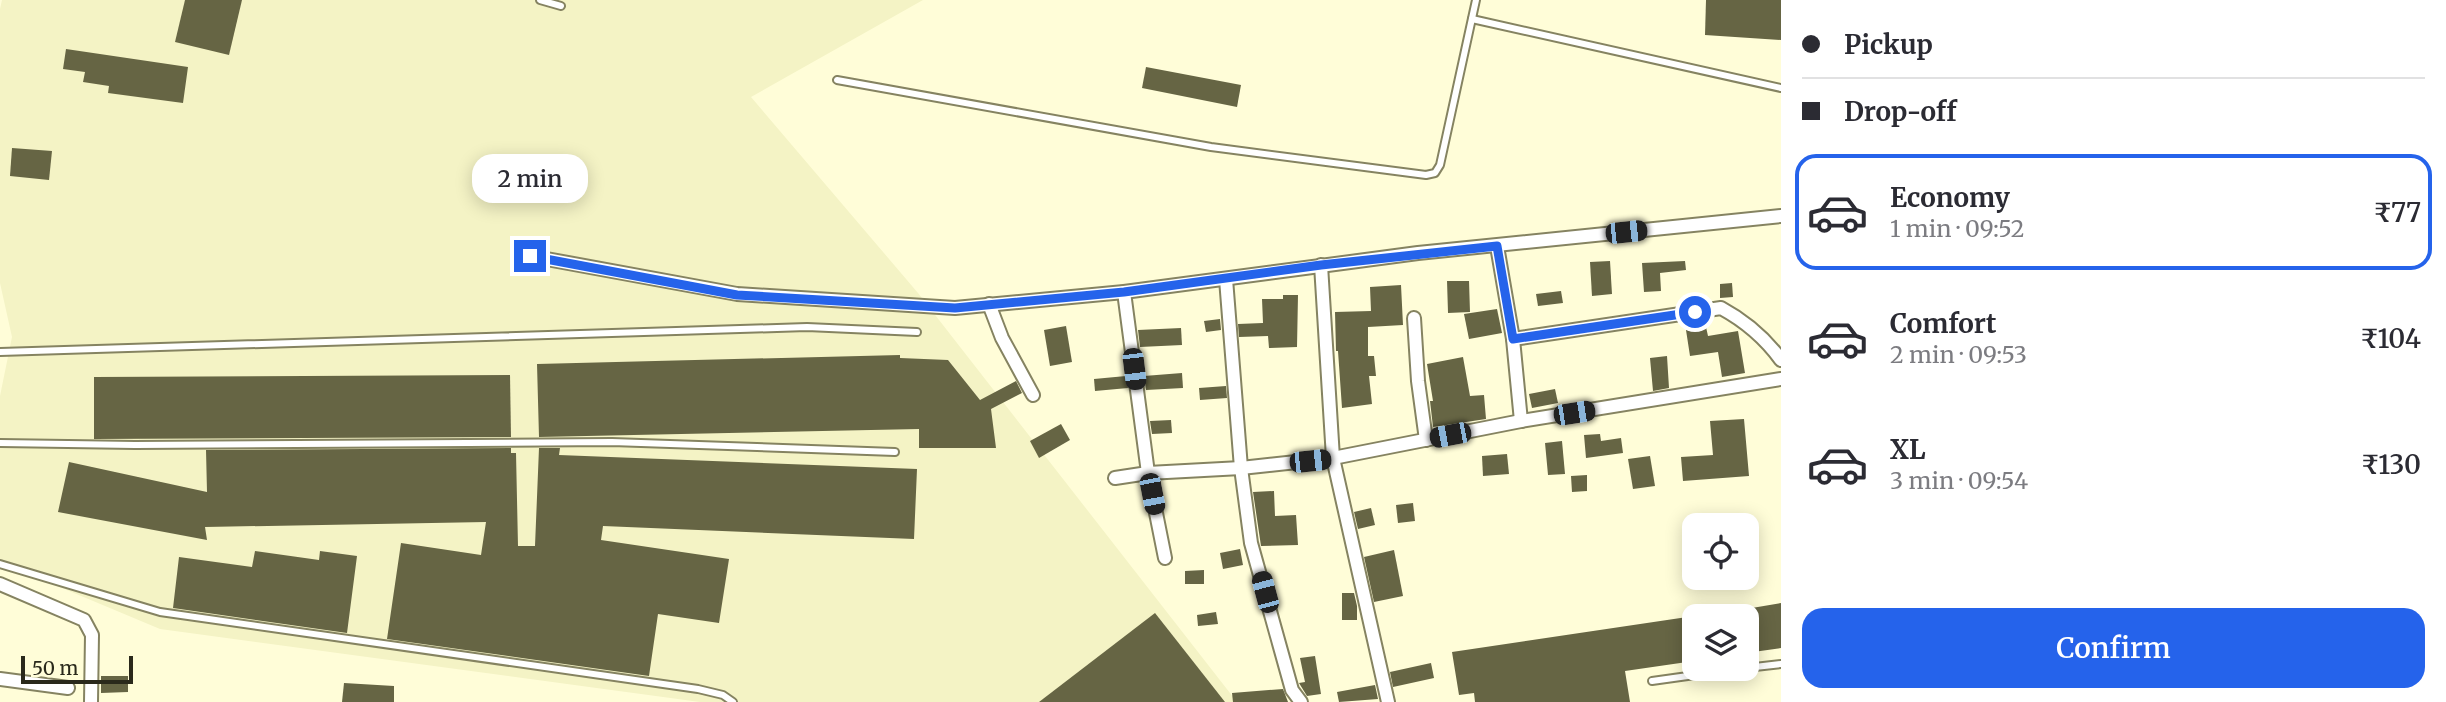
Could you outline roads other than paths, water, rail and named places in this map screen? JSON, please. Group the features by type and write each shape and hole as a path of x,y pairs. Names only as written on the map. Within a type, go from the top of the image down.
{"street":[{"path":"530,256 737,295 955,308 1124,292 1321,265 1781,216"},
{"path":"1497,246 1513,339 1521,421"},
{"path":"1321,265 1332,458 1388,702"},
{"path":"1226,279 1241,468 1251,543 1292,690 1301,702"},
{"path":"1124,292 1148,473 1165,558"},
{"path":"989,304 1002,338 1033,395"},
{"path":"1513,339 1721,308 1750,327 1770,345 1781,360"},
{"path":"1414,318 1418,382 1426,440"},
{"path":"1115,478 1332,458 1521,421 1781,379"},
{"path":"0,584 84,620 92,635 91,702"},
{"path":"0,679 68,688"}],"lane":[{"path":"540,0 561,6"},
{"path":"837,80 1212,147 1426,175 1435,173 1440,165 1476,0"},
{"path":"1472,19 1781,88"},
{"path":"0,352 807,327 917,332"},
{"path":"0,443 149,445 612,442 895,452"},
{"path":"0,564 160,612 698,689 723,695 733,702"},
{"path":"1759,667 1781,664"},
{"path":"1652,681 1682,677"}]}
